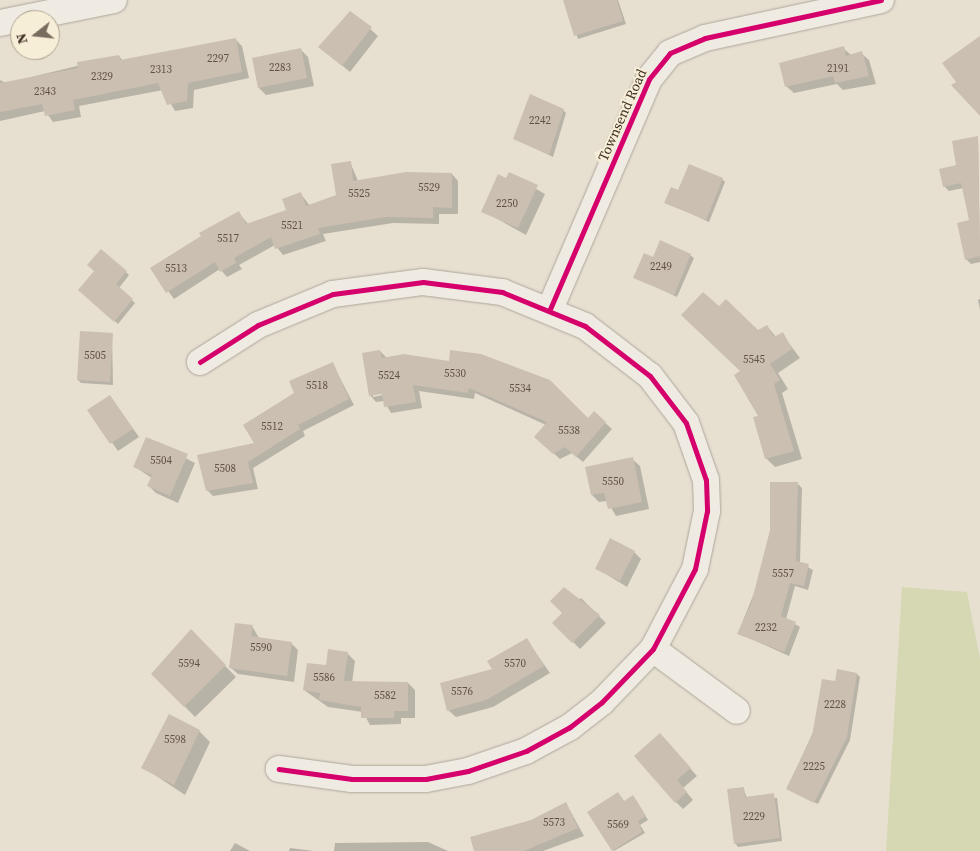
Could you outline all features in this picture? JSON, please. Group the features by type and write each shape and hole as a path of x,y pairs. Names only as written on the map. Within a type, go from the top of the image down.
{"street":[{"name":"Townsend Road","path":"550,309 649,79 670,53 705,38 881,0"},
{"path":"0,23 103,1"},
{"path":"200,362 295,307 382,284 463,285 550,309 585,326 650,376 686,423 699,451 707,511 704,541 695,569 653,649 602,702 570,726 526,751 468,771 384,781 279,769"},
{"path":"653,649 738,711"}],"green space":[{"path":"902,587 967,592 980,659 980,851 886,851"}],"building":[{"path":"563,0 617,0 623,21 574,36"},
{"path":"350,11 372,27 342,66 318,47"},
{"path":"980,36 980,116 951,85 956,82 942,63"},
{"path":"236,38 242,72 188,83 187,101 167,105 158,83 73,100 75,110 45,116 42,104 0,112 0,83 78,68 77,62 119,55 120,60"},
{"path":"844,46 846,56 862,51 869,76 835,83 833,76 785,87 779,63"},
{"path":"301,48 307,78 258,88 252,58"},
{"path":"530,94 564,109 549,155 513,139"},
{"path":"978,136 980,256 965,260 957,223 969,220 961,183 943,187 939,169 956,165 952,141"},
{"path":"351,161 353,181 406,172 452,173 452,208 433,207 433,218 386,217 318,228 320,234 275,249 271,237 234,258 236,263 220,272 215,262 166,293 150,268 201,236 199,233 239,211 246,224 286,210 282,199 301,192 306,206 336,195 331,164"},
{"path":"689,164 723,178 706,220 664,203 671,187 678,190"},
{"path":"509,172 538,185 518,228 481,212 498,174 506,178"},
{"path":"660,240 691,254 674,295 633,278 644,253 653,257"},
{"path":"101,249 127,271 116,284 133,299 114,322 78,290 94,271 87,265"},
{"path":"703,292 719,306 726,299 758,330 767,325 774,337 783,332 792,349 770,364 780,380 774,384 794,451 765,459 753,417 758,416 734,375 740,371 681,315"},
{"path":"80,331 113,333 110,382 77,380"},
{"path":"380,350 382,358 404,354 449,361 450,350 481,354 550,380 588,418 594,411 606,422 576,457 565,447 553,454 534,437 547,422 469,388 468,393 413,385 416,402 384,407 382,394 369,396 362,353"},
{"path":"333,362 349,399 298,425 300,429 248,462 253,483 206,491 197,455 254,443 243,425 294,393 289,381"},
{"path":"110,395 133,429 110,444 87,410"},
{"path":"146,437 188,454 170,496 147,486 152,475 133,467"},
{"path":"633,457 642,502 608,509 604,493 591,495 585,467"},
{"path":"770,482 798,482 796,561 809,564 804,586 790,583 781,616 796,622 784,652 737,634 751,604 770,530"},
{"path":"610,538 635,551 620,581 595,569"},
{"path":"564,587 600,615 572,643 552,623 562,613 550,601"},
{"path":"235,623 253,625 251,636 292,642 287,676 229,668"},
{"path":"191,629 226,665 184,707 151,674"},
{"path":"527,638 544,666 486,700 447,711 440,683 492,669 487,661"},
{"path":"328,649 348,652 344,681 408,682 408,711 394,711 394,718 361,718 361,707 319,700 320,693 303,690 307,663 326,665"},
{"path":"837,669 857,673 847,737 814,803 786,789 812,736 822,679 835,681"},
{"path":"169,714 200,730 174,785 141,768"},
{"path":"660,733 691,768 677,780 687,792 675,803 634,756"},
{"path":"744,787 745,797 774,793 780,838 734,844 727,789"},
{"path":"618,792 624,801 633,795 646,816 638,821 642,832 612,851 587,812"},
{"path":"566,802 578,828 524,851 474,851 470,837 531,820"}],"cycle path":[{"path":"550,309 649,79 670,53 705,38 881,0"},
{"path":"200,362 258,325 333,294 423,282 502,292 585,326 650,376 686,423 706,480 707,511 695,569 653,649 602,702 570,727 526,751 468,771 426,779 352,779 279,769"}]}
